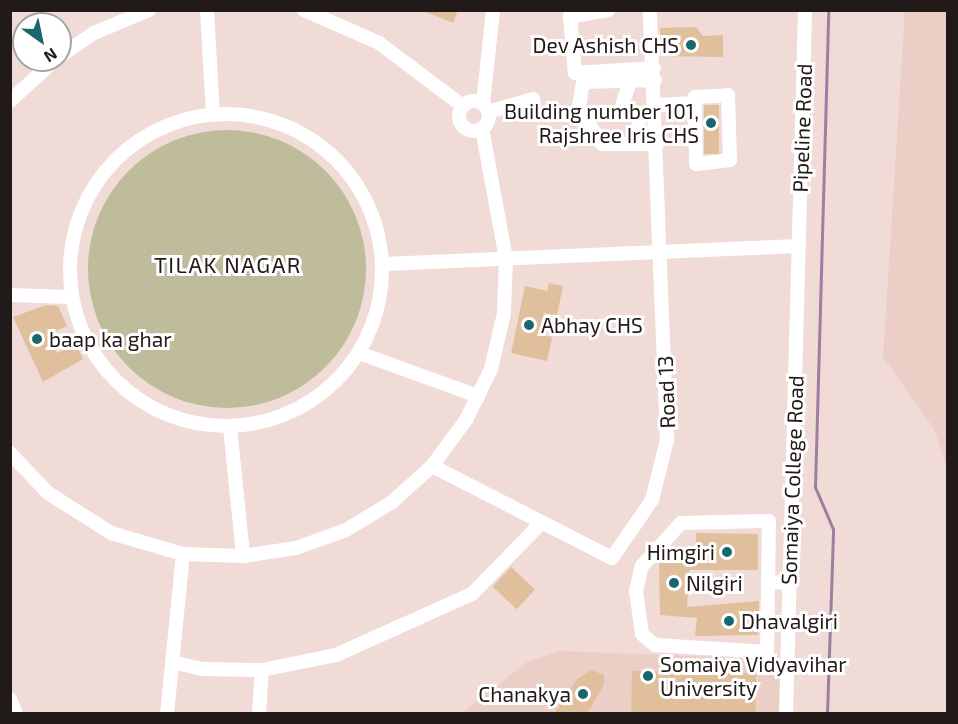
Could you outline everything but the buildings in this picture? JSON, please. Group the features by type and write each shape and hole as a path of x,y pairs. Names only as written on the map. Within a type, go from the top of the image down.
{"street":[{"path":"72,48 94,33 149,10"},
{"path":"207,10 213,113"},
{"path":"304,10 379,43 476,106 533,99"},
{"path":"482,128 473,131 462,124 476,106 485,69 493,10"},
{"path":"608,10 570,17 575,73 655,74"},
{"name":"Road 13","path":"432,466 612,558 652,500 667,440 651,10"},
{"name":"Pipeline Road","path":"799,246 805,10"},
{"path":"10,101 42,72"},
{"path":"655,74 630,81 583,82 579,108 599,142 657,144"},
{"path":"630,81 621,109 639,114 640,144"},
{"path":"697,96 732,97 727,164 694,163 695,103 697,96"},
{"path":"655,105 695,103"},
{"path":"10,453 48,493 111,533 183,554 243,556 296,548 346,530 392,502 432,466 478,396 504,313 506,259 503,231 476,106"},
{"path":"213,113 256,115 296,128 331,152 359,184 377,222 384,264 378,313 359,353 322,394 279,418 230,427 184,422 142,403 107,373 83,335 69,297 72,240 90,193 122,153 164,126 213,113"},
{"path":"384,264 799,246"},
{"name":"Somaiya College Road","path":"786,714 799,246"},
{"path":"10,295 69,297"},
{"path":"359,353 478,396"},
{"path":"230,427 243,556"},
{"path":"172,662 202,669 262,670 336,655 472,594 542,522"},
{"path":"767,652 769,522"},
{"path":"788,652 655,645 642,634 636,591 642,567 681,523 792,522"},
{"path":"167,714 183,554"},
{"path":"768,582 789,583"},
{"path":"259,714 262,670"},
{"path":"10,699 16,714"}],"shaded area":[{"path":"905,11 947,11 947,468 934,429 883,357"},
{"path":"227,130 267,136 293,146 315,161 335,181 356,216 363,242 366,269 360,309 350,335 335,357 315,377 280,398 254,405 227,408 187,402 161,392 139,377 119,357 98,322 91,296 88,269 94,229 104,203 119,181 139,161 174,140 200,133"},
{"name":"Somaiya Vidyavihar University","path":"561,651 786,660 785,713 461,714 527,662"}],"waterway":[{"path":"827,714 833,529 815,487 828,10"}],"place":[{"name":"Dev Ashish CHS","path":"691,45"},
{"name":"Building number 101, Rajshree Iris CHS","path":"711,123"},
{"name":"Abhay CHS","path":"529,325"},
{"name":"baap ka ghar","path":"37,339"},
{"name":"Himgiri","path":"727,552"},
{"name":"Nilgiri","path":"674,583"},
{"name":"Dhavalgiri","path":"729,621"},
{"name":"Somaiya Vidyavihar University","path":"648,676"},
{"name":"Chanakya","path":"583,694"}],"district":[{"name":"TILAK NAGAR","path":"228,265"}]}
